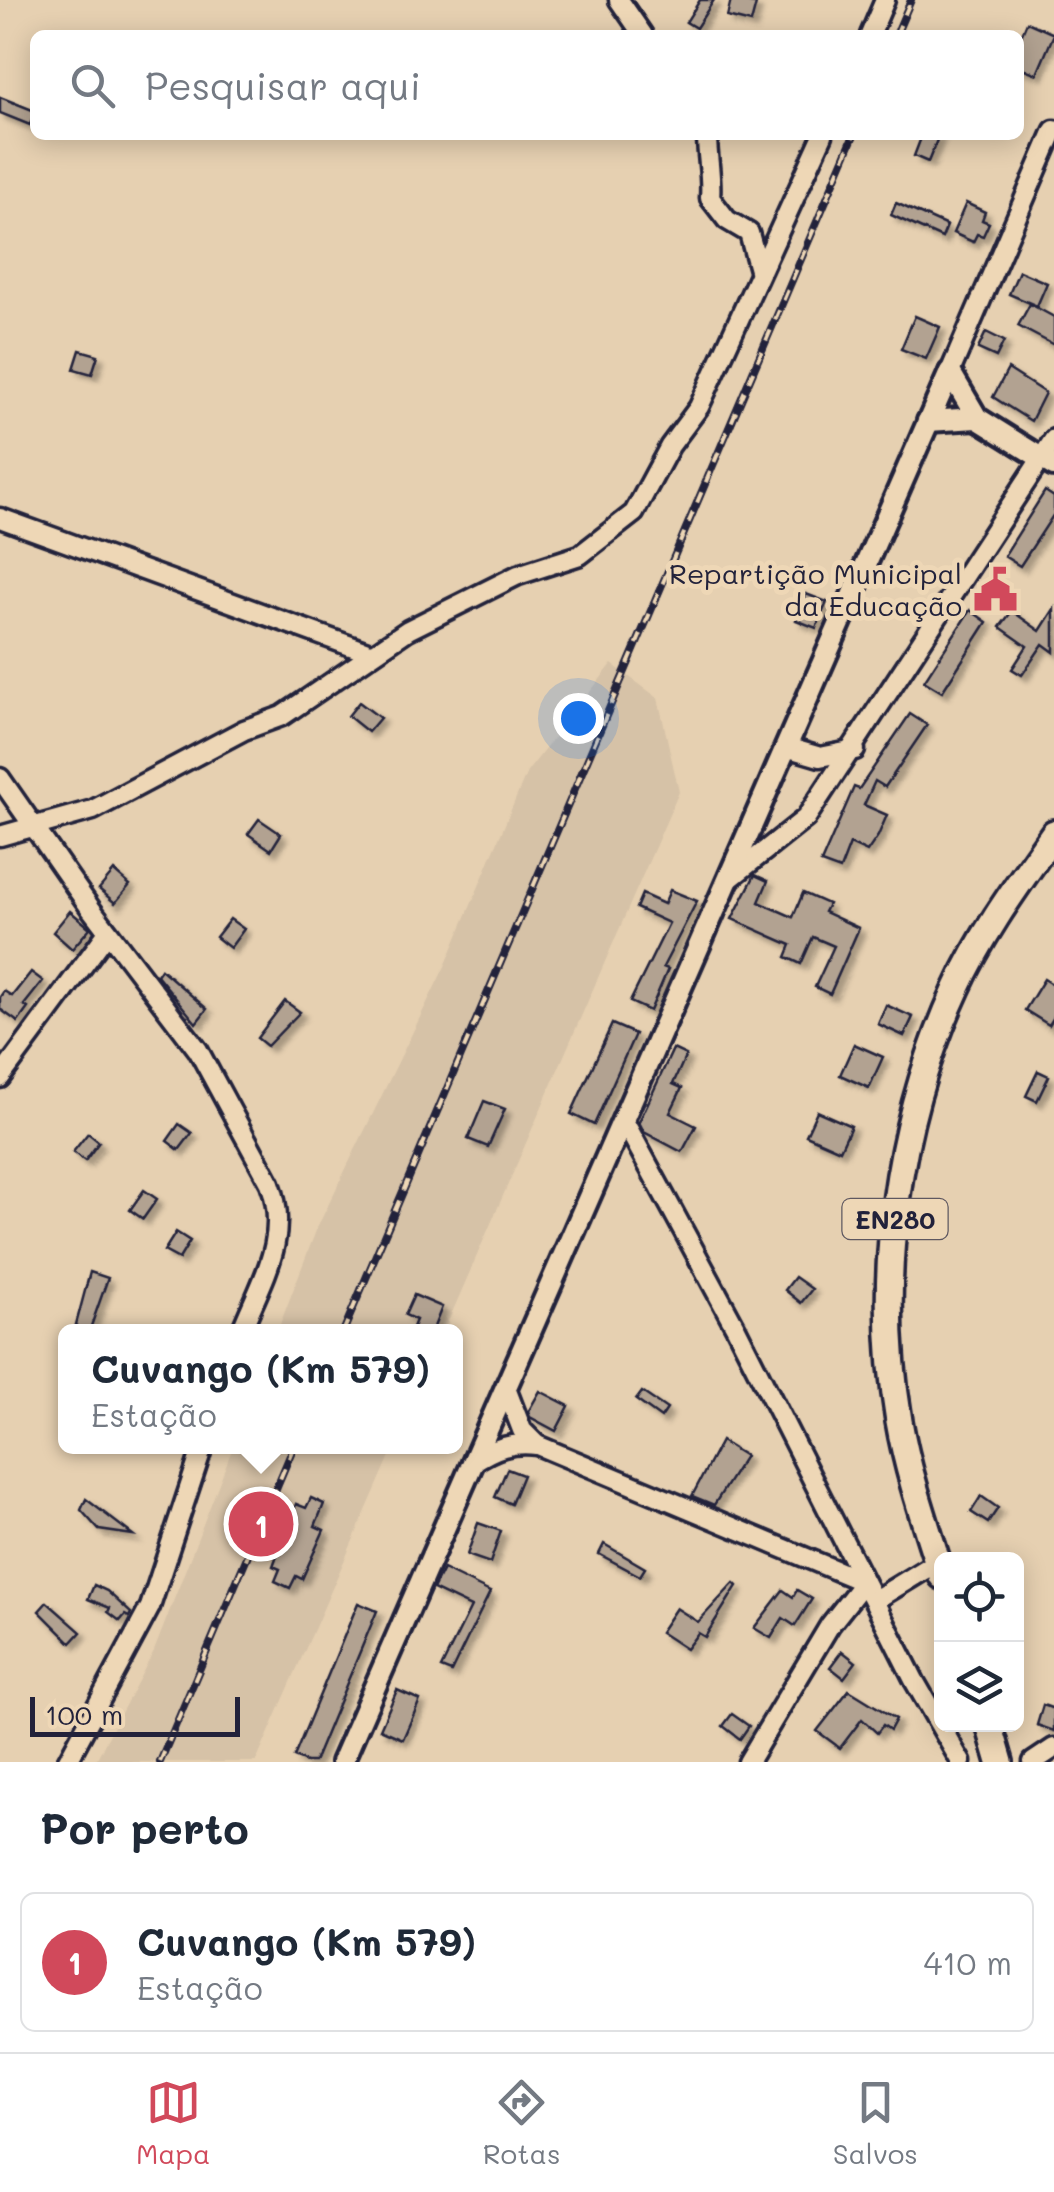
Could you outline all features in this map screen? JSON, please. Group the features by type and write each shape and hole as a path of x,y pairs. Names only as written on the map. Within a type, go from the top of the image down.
{"main road":[{"name":"EN280","path":"934,1552 899,1423 888,1320 903,1163 935,1043 957,988 1019,882 1054,833"},
{"path":"991,1732 1000,1762"}],"street":[{"path":"619,0 640,30"},
{"path":"872,30 885,0"},
{"path":"342,1762 1054,130"},
{"path":"707,140 705,162 714,178 710,198 726,220 749,232 759,270"},
{"path":"0,836 30,824 94,810 244,730 282,716 370,653 518,575 580,554 634,512 646,498 670,446 699,408 821,140"},
{"path":"950,372 977,418 1048,462"},
{"path":"928,422 977,418"},
{"path":"728,881 806,818 1048,462 1054,439"},
{"path":"0,518 370,653"},
{"path":"786,747 820,756 854,750"},
{"path":"0,778 108,932 198,1050 235,1114 278,1204 278,1234 270,1264 244,1324"},
{"path":"0,1078 108,932"},
{"path":"623,1119 961,1762"},
{"path":"506,1388 522,1430 536,1445 864,1582"},
{"path":"473,1462 494,1448 536,1445"},
{"path":"67,1762 150,1607 200,1454"},
{"path":"875,1600 934,1571"},
{"path":"748,1762 830,1624 864,1582"},
{"path":"1032,1762 1054,1748"}],"shaded area":[{"path":"612,664 658,698 679,792 447,1324 280,1324 317,1228 446,964 527,772"},
{"path":"230,1454 391,1454 256,1762 95,1762 154,1651"}],"building":[{"path":"700,0 714,0 696,28 686,22"},
{"path":"731,0 756,4 751,23 727,17"},
{"path":"1027,22 1054,34 1037,74 1024,69"},
{"path":"0,97 30,109 30,125 0,113"},
{"path":"920,140 937,140 928,162 914,156"},
{"path":"896,203 947,226 942,238 891,215"},
{"path":"966,203 985,212 982,220 989,223 983,236 977,234 973,242 953,233"},
{"path":"1019,271 1047,283 1037,306 1009,294"},
{"path":"1030,304 1054,317 1054,345 1018,326"},
{"path":"915,316 940,327 926,359 901,349"},
{"path":"986,332 1004,341 996,357 978,349"},
{"path":"80,350 98,355 92,374 74,369"},
{"path":"1008,369 1045,393 1031,421 993,397"},
{"path":"1045,491 1054,497 1054,514 1020,566 1004,556"},
{"path":"806,594 827,602 816,628 796,620"},
{"path":"1054,609 1054,652 1043,644 1022,675 1012,669 1027,646 1000,627 1012,611 1040,631"},
{"path":"970,610 987,622 942,692 924,681"},
{"path":"359,702 380,718 368,732 348,716"},
{"path":"910,714 927,725 885,787 875,781 864,805 887,815 878,836 867,852 850,844 840,870 821,863 854,787 859,789"},
{"path":"259,819 281,834 271,850 248,834"},
{"path":"114,871 130,885 115,903 99,889"},
{"path":"755,875 768,881 759,902 793,917 803,893 828,904 824,912 859,928 830,994 815,987 834,946 813,937 801,964 786,957 791,945 732,919"},
{"path":"670,890 697,901 663,967 668,969 650,1011 630,1002 669,923 636,908 642,894 664,904"},
{"path":"70,911 90,928 72,949 53,932"},
{"path":"230,919 244,929 230,948 216,937"},
{"path":"161,969 207,1009 196,1023 157,975"},
{"path":"31,972 43,981 24,1005 28,1008 18,1022 0,1009 0,997 4,991 12,996"},
{"path":"1044,979 1054,985 1054,1017 1049,1025 1025,1010"},
{"path":"285,1001 300,1012 267,1046 257,1038"},
{"path":"886,1005 913,1017 904,1036 878,1024"},
{"path":"612,1024 635,1034 594,1125 571,1114"},
{"path":"854,1044 883,1057 869,1088 840,1075"},
{"path":"673,1049 686,1055 673,1084 682,1088 670,1113 696,1126 682,1152 644,1132 639,1122"},
{"path":"1038,1071 1049,1076 1037,1101 1026,1096"},
{"path":"484,1101 505,1109 488,1147 468,1139"},
{"path":"817,1111 851,1126 840,1150 806,1135"},
{"path":"179,1124 192,1133 179,1150 167,1141"},
{"path":"88,1133 99,1142 85,1161 73,1152"},
{"path":"144,1190 157,1199 143,1219 130,1210"},
{"path":"176,1232 190,1241 179,1259 164,1251"},
{"path":"90,1272 108,1278 92,1324 76,1324"},
{"path":"795,1277 812,1289 801,1303 785,1290"},
{"path":"414,1295 442,1307 435,1324 414,1324 416,1320 405,1315"},
{"path":"540,1391 569,1406 556,1431 530,1417 528,1412"},
{"path":"642,1392 667,1409 661,1418 636,1400"},
{"path":"721,1441 745,1456 714,1505 692,1496"},
{"path":"507,1469 523,1475 511,1504 495,1497"},
{"path":"981,1496 998,1508 988,1523 971,1512"},
{"path":"311,1498 324,1504 315,1526 324,1530 302,1579 296,1576 290,1588 275,1581 280,1569 273,1566 296,1504 306,1508"},
{"path":"86,1499 133,1535 99,1530 81,1510"},
{"path":"478,1523 501,1531 490,1563 467,1555"},
{"path":"604,1544 645,1568 640,1576 599,1554"},
{"path":"443,1569 490,1592 451,1672 441,1668 471,1607 433,1589"},
{"path":"734,1583 737,1586 705,1637 698,1633 686,1649 660,1632 676,1608 698,1622"},
{"path":"94,1585 107,1591 131,1613 129,1617 125,1615 120,1621 108,1612 110,1608 88,1599"},
{"path":"783,1590 793,1597 797,1590 812,1599 795,1626 783,1618 771,1638 754,1628"},
{"path":"47,1602 81,1632 71,1643 39,1611"},
{"path":"358,1603 377,1611 314,1762 306,1762 294,1757"},
{"path":"842,1651 856,1662 844,1678 830,1667"},
{"path":"397,1690 420,1700 403,1739 380,1729"},
{"path":"849,1690 896,1719 890,1730 883,1725 877,1733 862,1719 840,1748 817,1731"},
{"path":"1043,1705 1054,1709 1054,1731 1037,1725"},
{"path":"732,1714 749,1726 740,1739 723,1726"}],"railway":[{"path":"898,30 911,0"},
{"path":"346,1324 852,140"},
{"path":"160,1762 291,1454"}],"place":[{"name":"Repartição Municipal da Educação","path":"995,589"},
{"name":"Cuvango (Km 579)","path":"261,1524"}]}
